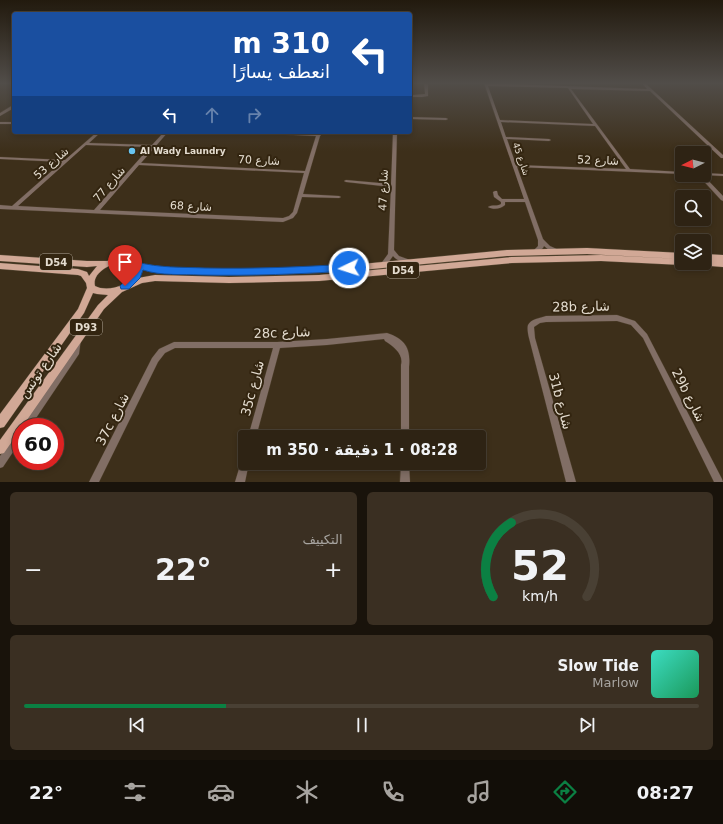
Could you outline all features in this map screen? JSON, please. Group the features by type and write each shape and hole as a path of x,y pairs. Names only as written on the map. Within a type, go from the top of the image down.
{"main road":[{"name":"D54","path":"122,288 141,280 155,278 229,280 297,279 366,274 587,251 675,256"},
{"name":"D54","path":"137,265 148,268 176,271 253,272 329,269 482,255 535,252 601,258 675,262"},
{"path":"601,258 600,256 602,254 633,253"},
{"path":"711,257 723,258"},
{"name":"D54","path":"0,258 87,264 112,262"},
{"path":"112,262 125,259 135,262 137,265"},
{"name":"شارع تونس","path":"0,423 81,311 91,285 92,276 97,270 112,262"},
{"name":"شارع تونس","path":"0,449 101,307 136,276 138,270 137,265"},
{"name":"D54","path":"0,266 78,272 84,274 91,285"},
{"path":"91,285 95,291 106,293 122,288"}],"street":[{"name":"شارع 45","path":"493,105 526,202 541,240"},
{"path":"582,105 628,171"},
{"path":"668,105 723,157"},
{"path":"0,115 12,107"},
{"path":"412,118 446,119"},
{"path":"499,121 596,125"},
{"path":"0,122 12,123"},
{"name":"شارع 53","path":"14,207 97,134"},
{"name":"شارع 77","path":"96,211 164,134"},
{"name":"شارع 68","path":"0,206 283,220 294,215 319,134"},
{"name":"شارع 47","path":"383,265 390,258 391,249 395,134"},
{"path":"504,138 549,140"},
{"path":"86,144 154,146"},
{"path":"0,158 66,161"},
{"name":"شارع 70","path":"138,164 307,172"},
{"name":"شارع 52","path":"514,166 675,173"},
{"path":"711,174 723,175"},
{"path":"346,181 393,186"},
{"path":"707,182 723,199"},
{"path":"496,192 496,196 502,200 526,202"},
{"path":"300,195 339,197"},
{"path":"491,206 502,206 502,200"},
{"path":"535,252 541,247 541,240"},
{"path":"541,240 558,255"},
{"path":"391,249 397,257 408,262"},
{"path":"719,264 723,267"},
{"name":"28b شارع","path":"531,326 538,321 546,319 614,317 633,323"},
{"name":"29b شارع","path":"633,323 645,336 719,482"},
{"name":"31b شارع","path":"531,326 531,335 571,482"},
{"name":"28c شارع","path":"166,350 189,345 277,345 376,338 387,339 400,345 404,356 405,430"},
{"path":"31,418 76,352 78,339"},
{"name":"35c شارع","path":"254,430 277,345"},
{"name":"37c شارع","path":"94,482 152,368 166,350"},
{"path":"0,464 12,447"},
{"path":"240,482 243,470"},
{"path":"405,470 405,482"}],"place":[{"name":"Al Wady Laundry","path":"132,151"}],"route":[{"path":"125,286 136,276 138,270 137,265 148,268 176,271 235,272 298,271 349,268"}]}
